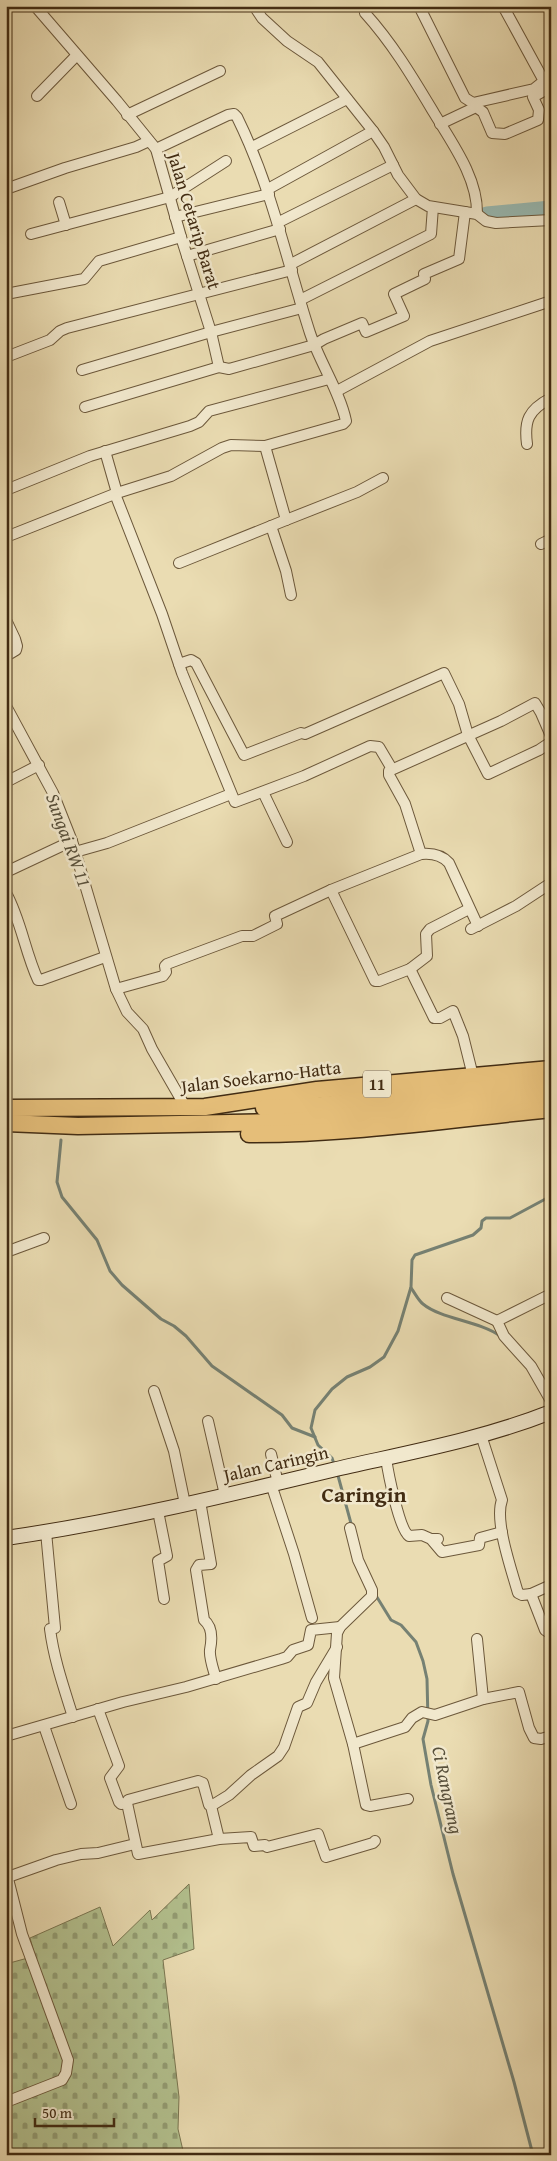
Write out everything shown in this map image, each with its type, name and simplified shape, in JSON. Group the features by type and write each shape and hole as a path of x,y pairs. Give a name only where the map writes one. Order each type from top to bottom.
{"highway":[{"name":"Jalan Soekarno-Hatta","path":"6,1108 204,1107 317,1090 551,1069"},
{"name":"11","path":"6,1123 78,1126 228,1124 551,1082"},
{"name":"11","path":"204,1107 304,1114 551,1095"},
{"path":"6,1131 146,1134 296,1134 551,1109"}],"main road":[{"name":"Jalan Caringin","path":"6,1538 158,1510 444,1446 551,1412"}],"street":[{"name":"Jalan Cetarip Barat","path":"35,6 153,145 200,294 219,367"},
{"path":"364,6 365,13 397,51 440,124 449,134 477,199 477,214"},
{"path":"419,6 465,98 473,103 534,89 544,81 503,6"},
{"path":"255,8 287,40 318,62 373,131 416,199 433,207 477,214 486,221 496,223 551,220"},
{"path":"37,96 76,56"},
{"path":"127,115 220,71"},
{"path":"440,124 476,107 483,112 492,133 505,134 538,120 539,110 533,97 551,88"},
{"path":"252,148 347,98"},
{"path":"6,189 65,168 136,147 153,145 231,114 237,117 252,148 280,225 314,345 329,379 337,391 346,420 344,423 265,446 231,445 222,448 171,476 116,494 6,537"},
{"path":"176,217 268,191 373,131"},
{"path":"31,234 170,197 226,161"},
{"path":"187,256 280,225 393,165"},
{"path":"6,357 41,343 67,328 200,294 291,267 416,199"},
{"path":"59,202 66,225"},
{"path":"82,370 301,304 431,234 433,207"},
{"path":"85,407 219,367 229,369 314,345 362,323 366,332 404,316 394,294 425,279 424,274 460,260 464,212"},
{"path":"6,294 84,279 100,260 181,237"},
{"path":"337,391 430,341 551,301"},
{"path":"6,490 105,451 190,426 199,422 209,411 329,379"},
{"path":"527,444 525,428 528,417 551,398"},
{"path":"265,446 286,520"},
{"path":"105,451 116,494 179,664 221,764 231,794 236,802 304,776 370,746 378,747 392,769"},
{"path":"179,563 357,492 382,478"},
{"path":"271,526 286,571 291,595"},
{"path":"6,620 17,646 16,650 6,656"},
{"path":"179,664 192,660 196,662 244,755 301,733 305,734 444,674 459,704 468,735 484,769 491,775 551,742"},
{"path":"421,854 405,804 389,775 392,769 535,703 542,713 551,736"},
{"path":"6,706 53,793 72,841 116,989 127,1012 143,1029 152,1049 186,1108"},
{"path":"6,782 38,765"},
{"path":"263,792 287,842"},
{"path":"75,852 107,843 231,794"},
{"path":"6,872 72,841"},
{"path":"116,989 163,976 166,972 166,964 242,936 253,936 277,924 275,916 331,890 421,854 428,853 441,857 449,863 469,909 474,927 516,906 551,883"},
{"path":"331,890 375,980 379,981 410,969 427,956 426,934 430,929 469,909"},
{"path":"6,893 38,980 105,957"},
{"path":"410,969 434,1018 440,1018 453,1011 463,1036 473,1076"},
{"path":"6,1252 44,1238"},
{"path":"497,1321 551,1294"},
{"path":"447,1298 497,1321 504,1336 531,1366 551,1401"},
{"path":"154,1391 174,1451 186,1504"},
{"path":"208,1421 225,1495"},
{"path":"481,1435 502,1500 500,1505 502,1532 518,1593 522,1595 531,1594 551,1585"},
{"path":"271,1454 275,1484 312,1618"},
{"path":"386,1458 391,1486 406,1534 409,1536 422,1535 431,1539 442,1552 479,1545 480,1538 502,1532"},
{"path":"200,1501 211,1564 199,1565 197,1568 204,1620 209,1624 212,1640 210,1652 216,1678"},
{"path":"158,1510 167,1556 158,1561 164,1599"},
{"path":"350,1528 358,1560 372,1590 372,1596 340,1627 337,1633 334,1678 353,1744 366,1805 408,1800"},
{"path":"46,1532 55,1628 50,1629 52,1644 56,1666 73,1717"},
{"path":"531,1594 545,1630 551,1631"},
{"path":"6,1736 98,1708 216,1678 287,1657 293,1650 308,1646 311,1630 340,1627"},
{"path":"477,1639 483,1699"},
{"path":"211,1806 229,1795 278,1756 284,1747 298,1707 307,1703 316,1682 337,1647"},
{"path":"353,1744 405,1727 412,1718 422,1712 435,1715 483,1699 520,1692 529,1728 534,1738 541,1739 551,1736"},
{"path":"98,1708 119,1766 110,1778 119,1802 127,1803"},
{"path":"44,1726 71,1804"},
{"path":"127,1803 128,1800 198,1781 202,1783 207,1804 211,1806 219,1839"},
{"path":"127,1803 134,1844 138,1855 219,1839 251,1837 255,1847 265,1845 267,1847 318,1834 326,1857 373,1843 375,1840"},
{"path":"6,2102 62,2080 66,2073 68,2060 22,1934 7,1874 81,1854 98,1853 134,1844"}],"green space":[{"path":"189,1884 194,1949 163,1960 179,2097 178,2129 184,2155 6,2155 6,1964 35,1956 30,1938 100,1907 113,1946 150,1910 152,1920"}],"waterway":[{"path":"487,216 551,210"},
{"path":"61,1140 57,1182 62,1197 97,1240 110,1271 122,1285 161,1319 174,1326 186,1336 212,1366 282,1415 292,1428 315,1437"},
{"name":"Ci Rangrang","path":"335,1467 332,1458 318,1445 311,1428 315,1410 332,1389 347,1377 370,1367 384,1357 398,1331 411,1287 412,1260 415,1255 473,1235 481,1228 482,1221 486,1218 510,1218 551,1196"},
{"path":"411,1288 421,1302 431,1309 482,1327 500,1336"},
{"name":"Ci Rangrang","path":"337,1472 352,1527"},
{"name":"Ci Rangrang","path":"375,1594 391,1620 401,1625 416,1642 423,1661 427,1679 428,1721 423,1739 431,1785 453,1874 514,2082 533,2155"}],"district":[{"name":"Caringin","path":"364,1494"}],"water label":[{"name":"Sungai RW 11","path":"69,840"}]}
